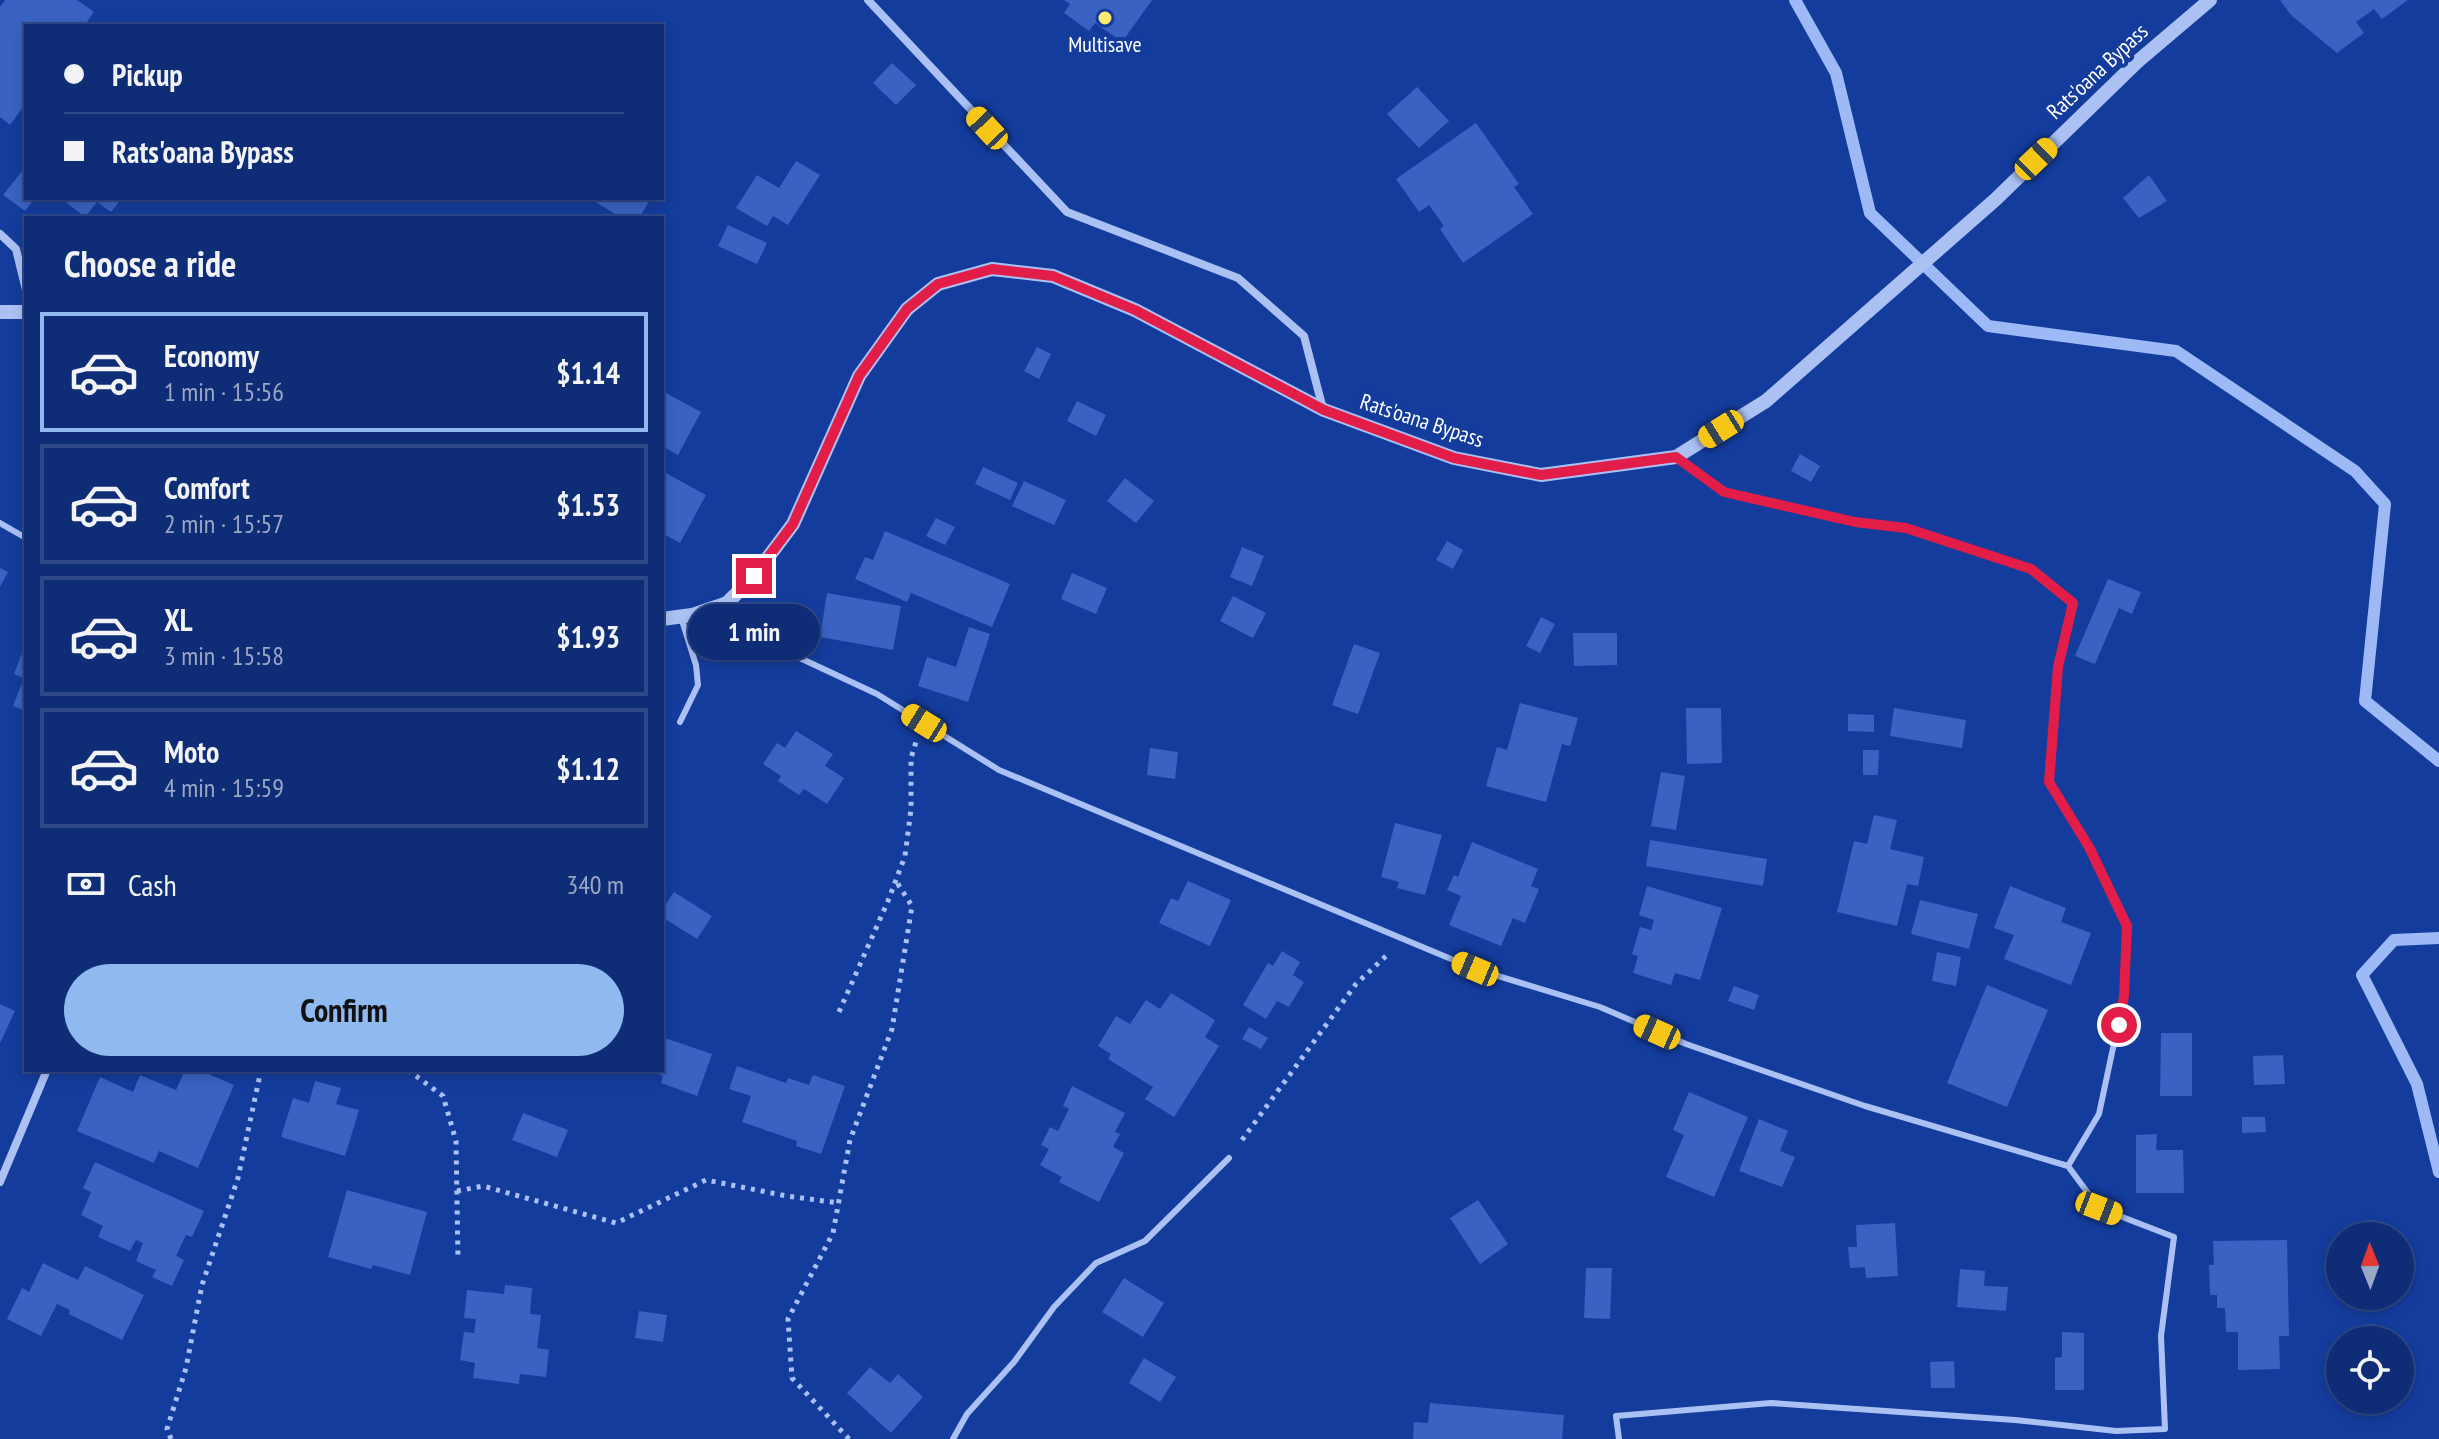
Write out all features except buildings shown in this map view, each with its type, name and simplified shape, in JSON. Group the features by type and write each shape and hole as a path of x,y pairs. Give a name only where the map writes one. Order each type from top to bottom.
{"street":[{"path":"868,0 1067,212 1238,278 1304,336 1324,410"},
{"name":"Rats'oana Bypass","path":"664,619 727,603 754,576 793,524 859,376 907,309 938,284 992,269 1053,276 1135,310 1324,410 1454,458 1541,475 1676,457 1766,401 1996,199 2137,62 2210,0"},
{"path":"0,234 16,249 24,282"},
{"path":"0,312 24,312"},
{"path":"0,1182 46,1072"}],"lane":[{"path":"1676,457 1724,492 1855,522 1906,528 2031,569 2073,603 2058,667 2049,782 2089,847 2127,926 2124,996 2099,1114 2068,1166"},
{"path":"0,523 24,537"},
{"path":"727,603 757,638 877,694 999,770 1475,969 1600,1007 1686,1044 1850,1101 2068,1166 2099,1208 2174,1237 2161,1336 2165,1429 2116,1431 2015,1420 1771,1403 1616,1416 1619,1439"},
{"path":"680,722 698,685 696,665 681,617"},
{"path":"953,1439 967,1414 1014,1362 1054,1307 1096,1263 1145,1241 1229,1158"}],"path":[{"path":"839,1012 905,856 911,809 911,758 924,723"},
{"path":"849,1439 792,1378 788,1319 833,1233 850,1140 892,1029 912,906 896,881"},
{"path":"1229,1158 1356,984 1404,939"},
{"path":"171,1439 167,1429 186,1368 202,1285 238,1178 261,1072"},
{"path":"411,1072 443,1096 456,1141 458,1258"},
{"path":"457,1191 483,1186 616,1223 706,1180 839,1203"}],"waterway":[{"path":"1795,0 1836,73 1870,213 1988,326 2176,351 2355,471 2385,504 2365,701 2439,761"},
{"path":"2439,938 2394,940 2362,975 2417,1084 2439,1172"}],"place":[{"name":"Multisave","path":"1105,18"}],"route":[{"path":"754,576 793,524 859,376 907,309 938,284 992,269 1053,276 1135,310 1324,410 1454,458 1541,475 1676,457 1724,492 1855,522 1906,528 2031,569 2073,603 2058,667 2049,782 2089,847 2127,926 2124,996 2119,1025"}]}
